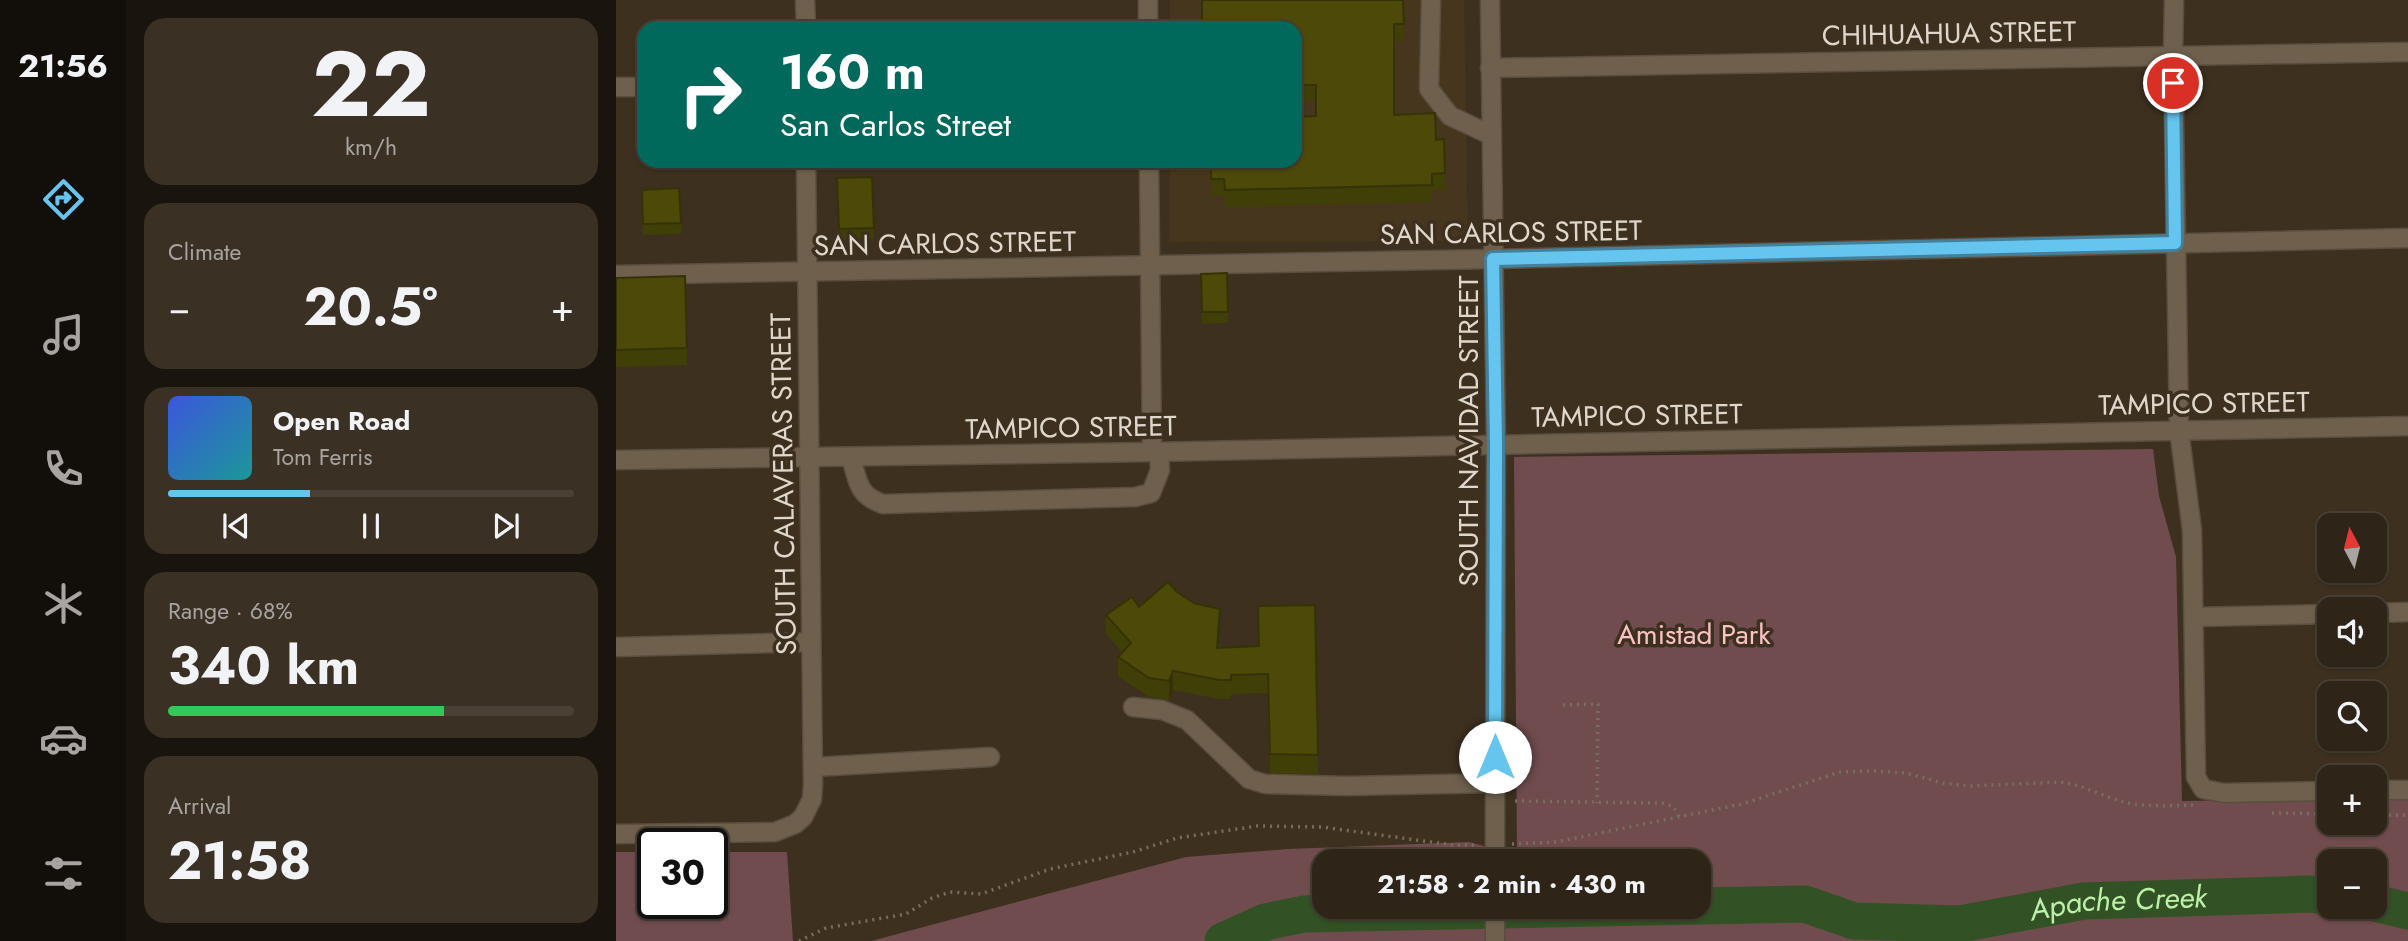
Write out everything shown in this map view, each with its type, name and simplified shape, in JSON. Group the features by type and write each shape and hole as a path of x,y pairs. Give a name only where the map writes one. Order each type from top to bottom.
{"street":[{"path":"805,0 806,21"},
{"path":"1148,0 1148,21"},
{"path":"1431,0 1429,89 1450,116 1491,135"},
{"name":"SOUTH NAVIDAD STREET","path":"1490,0 1496,444 1495,849"},
{"path":"2174,0 2179,430 2192,530 2196,777 2199,797 2224,793 2317,791"},
{"name":"CHIHUAHUA STREET","path":"1490,68 2408,52"},
{"path":"616,87 637,87"},
{"name":"SOUTH CALAVERAS STREET","path":"616,834 775,832 795,824 812,799 814,767 806,168"},
{"path":"851,457 860,489 870,499 883,504 1135,497 1151,493 1160,470 1155,452 1149,168"},
{"name":"SAN CARLOS STREET","path":"616,275 1493,259 2408,238"},
{"name":"TAMPICO STREET","path":"616,460 1155,452 2408,426"},
{"path":"2387,612 2408,612"},
{"path":"2194,617 2317,614"},
{"path":"616,648 811,642"},
{"path":"1133,707 1161,710 1187,720 1249,779 1265,784 1347,786 1495,783"},
{"path":"814,767 990,757"},
{"path":"2387,790 2408,790"},
{"path":"1495,919 1495,941"}],"path":[{"path":"1563,705 1598,704 1597,803"},
{"path":"1506,844 1556,842 1742,804 1840,772 1906,773 1943,783 1971,786 2071,783 2128,803 2162,806 2199,797"},
{"path":"1513,801 1662,803 1674,807 1679,817"},
{"path":"2262,813 2317,814"},
{"path":"2387,815 2408,815"},
{"path":"799,941 826,928 906,914 932,898 950,892 981,894 1050,869 1133,852 1177,838 1257,826 1322,827 1453,845 1479,845"}],"shaded area":[{"path":"1170,0 1464,0 1468,241 1169,242 1170,168 1302,168 1302,21 1170,21"}],"green space":[{"name":"Amistad Park","path":"2153,449 2159,496 2176,557 2182,801 2317,799 2317,835 2387,835 2387,798 2408,798 2408,941 871,941 1186,857 1288,849 1469,842 1495,849 1312,849 1312,919 1711,919 1711,849 1517,849 1514,457"},
{"path":"616,852 637,852 637,919 728,919 728,852 787,852 793,941 616,941"}],"building":[{"path":"1202,0 1403,0 1404,24 1394,24 1394,115 1435,113 1436,140 1444,139 1445,173 1432,174 1432,185 1225,190 1224,179 1211,179 1211,168 1302,168 1302,117 1316,116 1316,85 1302,85 1302,21 1202,21"},
{"path":"872,177 874,228 839,229 837,178"},
{"path":"679,188 681,223 643,224 642,190"},
{"path":"1227,273 1228,312 1202,312 1201,274"},
{"path":"685,276 687,348 616,350 616,278"},
{"path":"1168,582 1177,592 1194,603 1220,609 1217,648 1259,646 1258,606 1315,605 1318,755 1270,754 1268,674 1231,675 1231,680 1219,680 1173,671 1169,681 1149,678 1118,657 1131,643 1106,615 1132,597 1139,607"}],"waterway":[{"name":"Apache Creek","path":"1711,906 1805,904 1854,921 1960,924 2084,901 2317,895"},
{"name":"Apache Creek","path":"2387,906 2408,911"},
{"name":"Apache Creek","path":"1223,941 1265,922 1312,914"}],"route":[{"path":"1495,757 1496,444 1493,259 2175,243 2173,83"}]}
